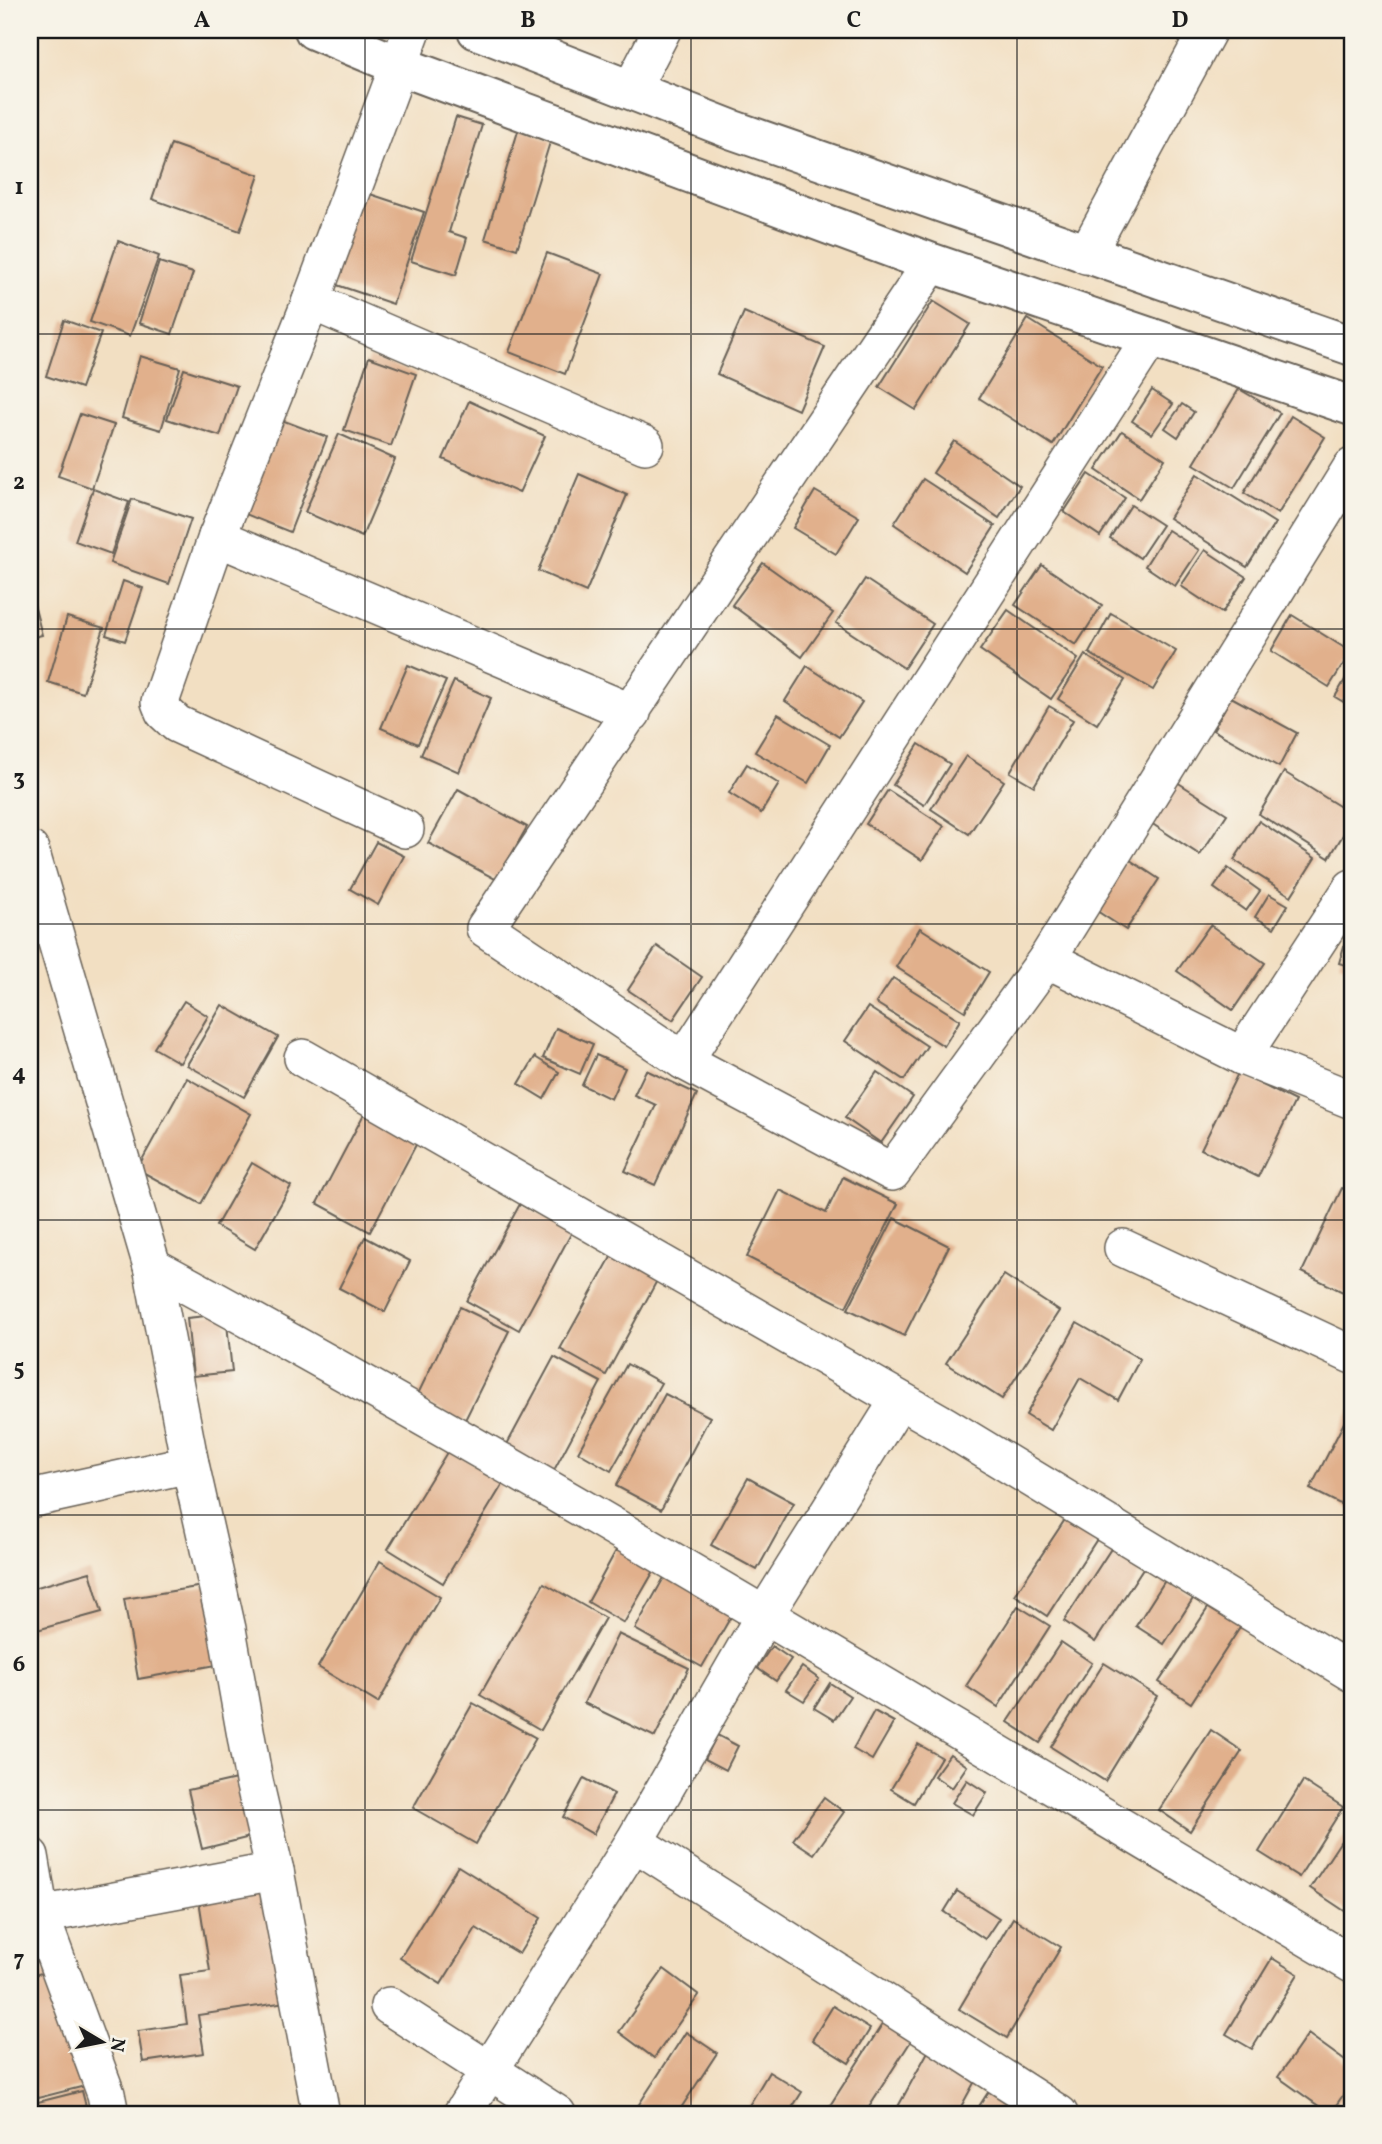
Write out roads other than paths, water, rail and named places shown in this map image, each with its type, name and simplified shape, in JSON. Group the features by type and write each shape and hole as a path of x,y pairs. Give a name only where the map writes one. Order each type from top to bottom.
{"main road":[{"path":"314,30 398,65 932,263 1352,406"},
{"path":"477,30 733,130 1352,346"}],"street":[{"path":"405,829 177,724 164,712 160,702 176,649 217,537 311,301 412,30"},
{"path":"631,90 662,30"},
{"path":"1086,255 1208,30"},
{"path":"932,263 485,928 684,1061 892,1172 1047,959 1352,467"},
{"path":"311,301 645,445"},
{"path":"684,1061 1151,337"},
{"path":"217,537 632,713"},
{"path":"30,850 152,1266 190,1464 275,1871 321,2114"},
{"path":"1242,1056 1352,888"},
{"path":"1047,959 1242,1056 1352,1100"},
{"path":"303,1058 899,1400 1352,1673"},
{"path":"1123,1248 1352,1354"},
{"path":"152,1266 308,1350 1352,1964"},
{"path":"462,2114 634,1842 764,1616 899,1400"},
{"path":"30,1499 190,1464"},
{"path":"634,1842 1059,2114"},
{"path":"30,1856 40,1915 106,2094 110,2114"},
{"path":"40,1915 275,1871"},
{"path":"389,2006 557,2114"}]}
